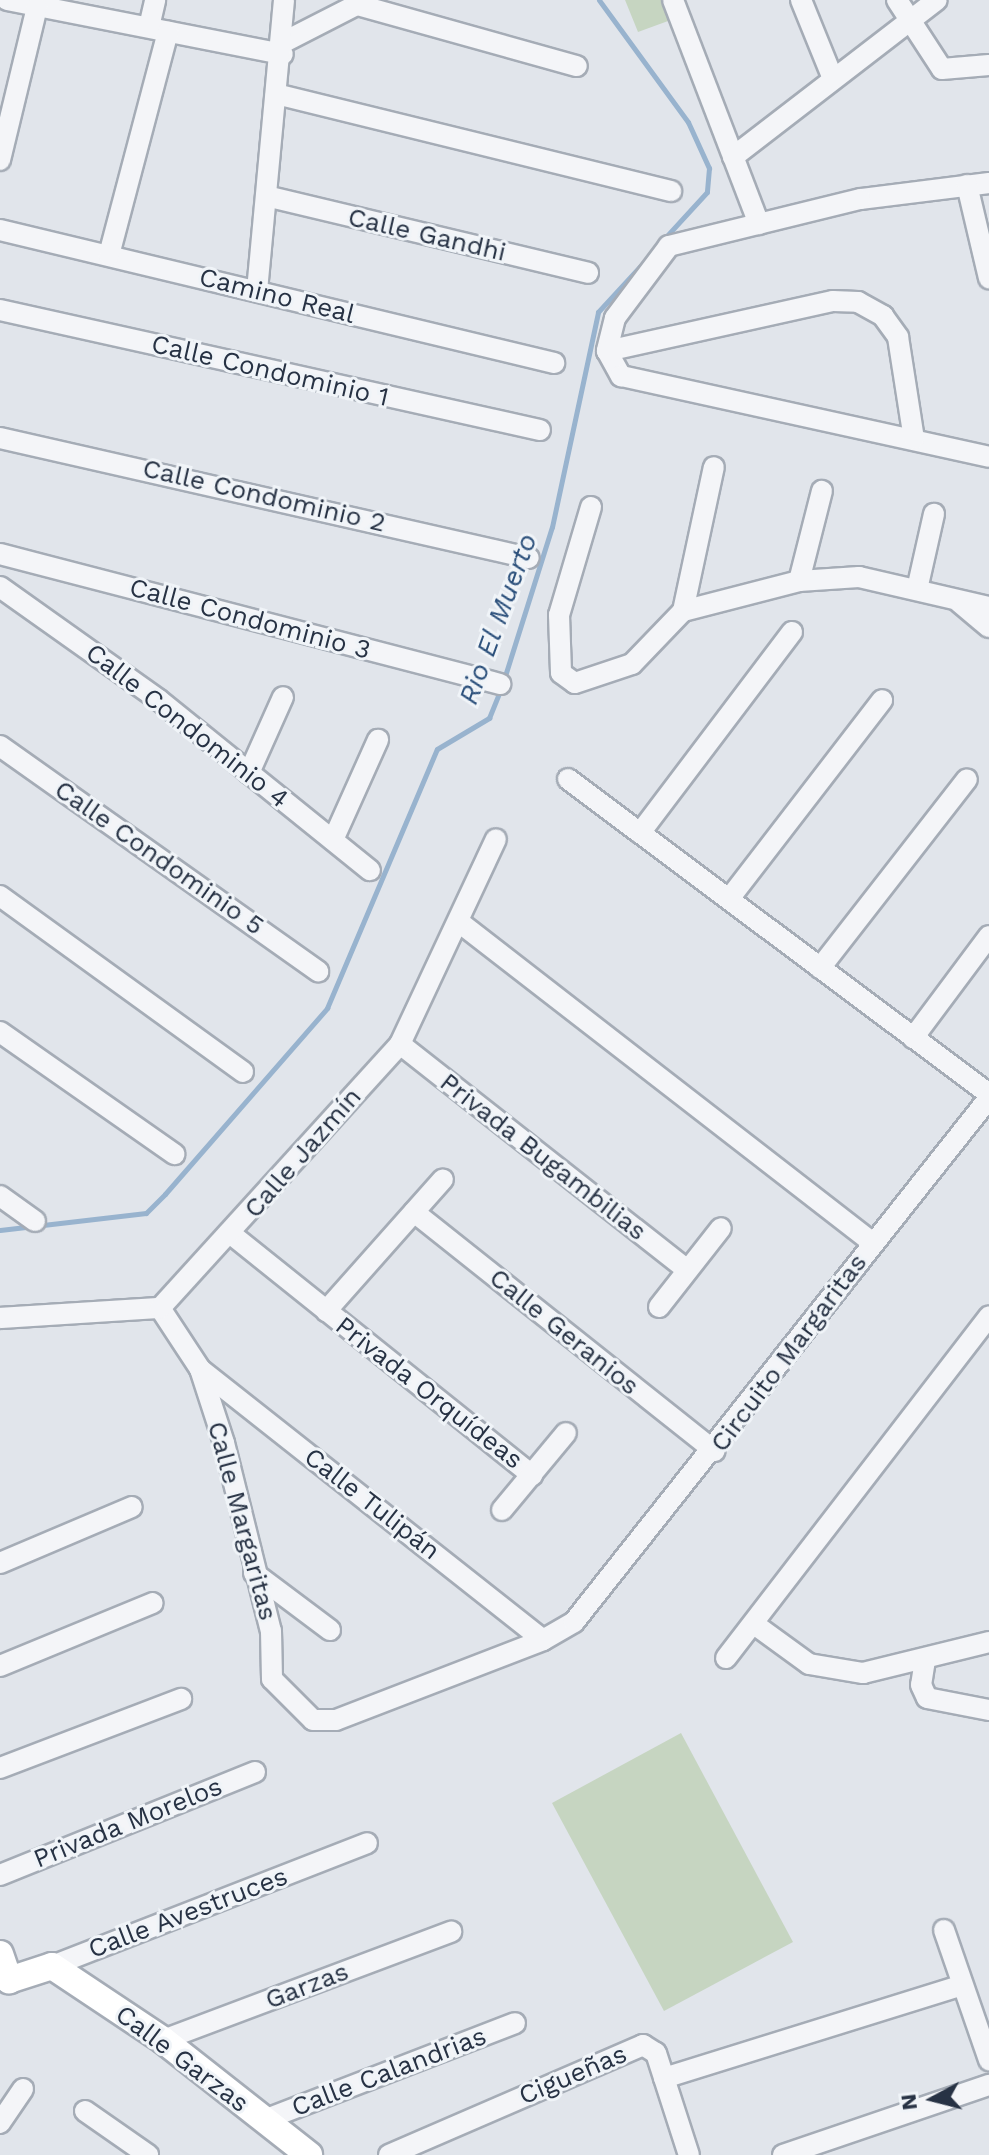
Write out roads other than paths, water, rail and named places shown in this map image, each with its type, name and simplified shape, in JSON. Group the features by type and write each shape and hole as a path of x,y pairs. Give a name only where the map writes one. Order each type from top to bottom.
{"main road":[{"name":"Calle Avestruces","path":"0,1954 9,1980 52,1966"},
{"name":"Calle Garzas","path":"52,1966 163,2040 309,2155"}],"street":[{"path":"7,0 158,30 284,48 362,2 577,66"},
{"path":"109,255 158,30 155,0"},
{"path":"257,291 276,94 284,48 284,0"},
{"path":"673,0 759,224"},
{"path":"801,0 833,79"},
{"path":"897,0 907,21 942,69 989,65"},
{"path":"733,157 937,0"},
{"path":"0,160 37,7"},
{"path":"276,94 671,191"},
{"path":"989,183 860,199 669,246 615,318 607,351 615,372 989,457"},
{"path":"967,185 989,278"},
{"name":"Calle Gandhi","path":"266,196 588,273"},
{"name":"Camino Real","path":"0,230 554,363"},
{"path":"607,351 833,301 858,302 883,316 898,337 914,439"},
{"name":"Calle Condominio 1","path":"0,310 540,430"},
{"name":"Calle Condominio 2","path":"0,438 529,558"},
{"path":"683,611 714,467"},
{"path":"799,581 822,491"},
{"path":"591,507 559,615 566,679 596,680 632,664 683,611 799,581 918,585 989,607"},
{"path":"918,585 934,514"},
{"name":"Calle Condominio 3","path":"0,554 500,684"},
{"name":"Calle Condominio 4","path":"0,587 249,773 370,870"},
{"path":"949,594 989,627"},
{"path":"640,833 792,632"},
{"path":"249,773 283,697"},
{"path":"729,899 882,700"},
{"path":"333,840 378,740"},
{"name":"Calle Condominio 5","path":"0,746 318,971"},
{"path":"568,779 989,1096 873,1243"},
{"path":"820,968 967,779"},
{"name":"Calle Jazmín","path":"160,1308 231,1234 400,1044 496,839"},
{"path":"0,896 243,1072"},
{"name":"Circuito Margaritas","path":"324,1722 543,1640 574,1622 714,1451 873,1243 459,922"},
{"path":"913,1038 989,936"},
{"path":"0,1032 174,1154"},
{"name":"Privada Bugambilias","path":"400,1044 687,1270"},
{"path":"326,1311 443,1179"},
{"path":"0,1196 35,1221"},
{"name":"Calle Geranios","path":"414,1212 714,1451"},
{"path":"659,1307 721,1228"},
{"name":"Privada Orquídeas","path":"231,1234 532,1475"},
{"path":"0,1318 160,1308"},
{"name":"Calle Margaritas","path":"160,1308 200,1369 271,1631 272,1679 324,1722"},
{"path":"726,1658 989,1316"},
{"name":"Calle Tulipán","path":"200,1369 543,1640"},
{"name":"Privada Orquídeas","path":"502,1510 566,1433"},
{"path":"0,1563 132,1507"},
{"path":"254,1573 330,1630"},
{"path":"0,1666 153,1603"},
{"path":"754,1624 786,1651 831,1669 863,1673 989,1642"},
{"path":"925,1660 921,1685 927,1698 989,1710"},
{"path":"0,1768 181,1699"},
{"name":"Privada Morelos","path":"0,1875 255,1772"},
{"name":"Calle Avestruces","path":"52,1966 367,1843"},
{"path":"944,1930 989,2060"},
{"name":"Garzas","path":"163,2040 451,1932"},
{"path":"664,2078 962,1985"},
{"name":"Calle Calandrias","path":"264,2120 515,2023"},
{"name":"Cigueñas","path":"389,2155 643,2045 656,2053 686,2154"},
{"path":"783,2155 989,2085"},
{"path":"0,2123 23,2089"},
{"path":"85,2111 123,2148 148,2155"}],"waterway":[{"name":"Rio El Muerto","path":"599,0 688,122 709,168 707,192 663,240"},
{"name":"Rio El Muerto","path":"504,679 552,527 598,312 654,251"},
{"name":"Rio El Muerto","path":"0,1230 146,1213 165,1194 327,1008 437,749 489,718 501,688"}]}
